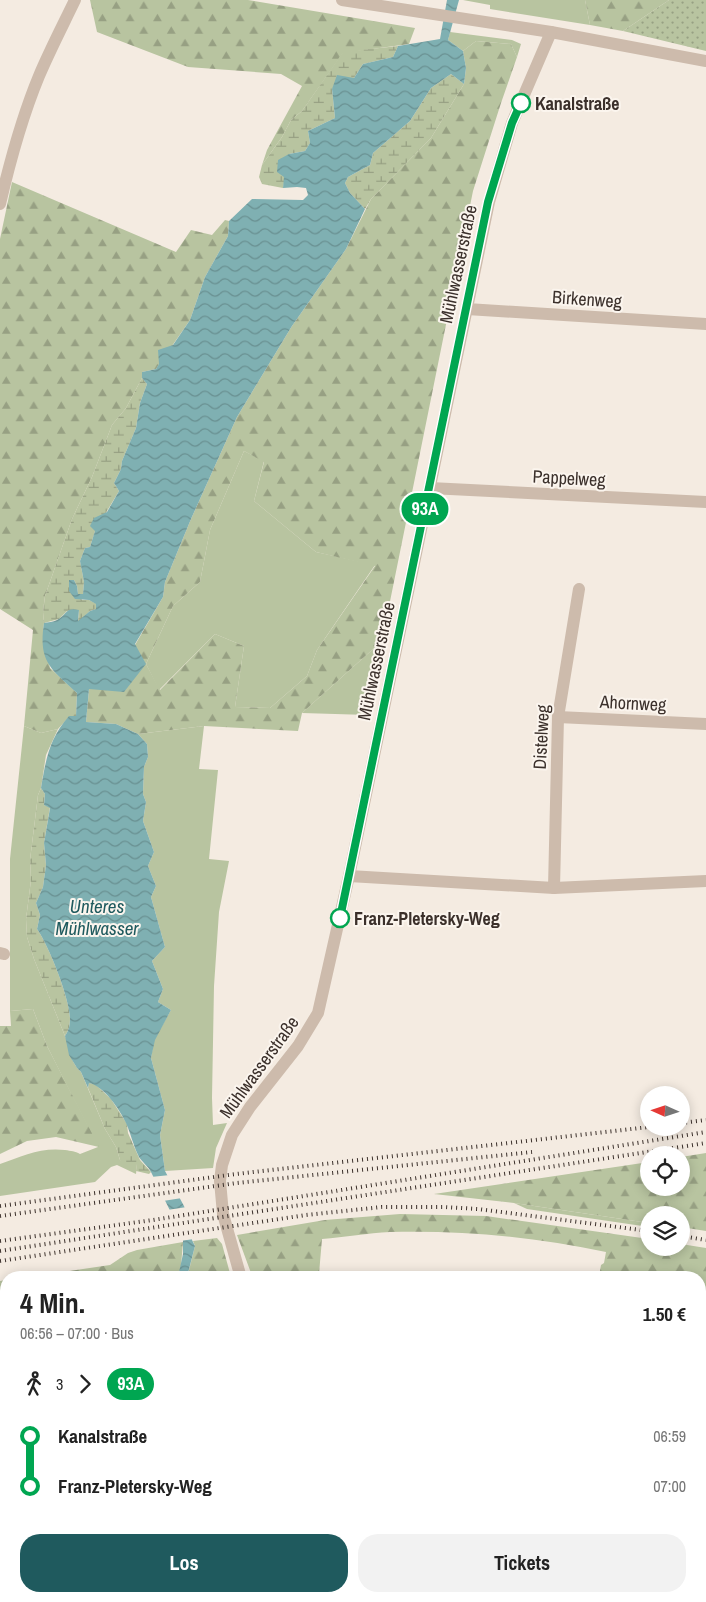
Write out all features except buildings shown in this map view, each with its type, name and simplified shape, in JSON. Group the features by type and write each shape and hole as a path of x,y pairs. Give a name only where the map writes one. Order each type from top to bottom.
{"street":[{"path":"0,204 9,165 39,76 75,0"},
{"path":"342,0 551,32 706,61"},
{"name":"Mühlwasserstraße","path":"239,1271 223,1214 220,1181 222,1165 232,1135 250,1108 298,1046 318,1013 349,876 488,202 512,123 551,32"},
{"name":"Birkenweg","path":"467,309 706,324"},
{"name":"Pappelweg","path":"430,488 706,502"},
{"name":"Distelweg","path":"554,888 558,717 579,589"},
{"name":"Ahornweg","path":"558,717 706,724"},
{"path":"349,876 554,888 706,880"}],"green space":[{"path":"90,0 248,0 415,28 409,44 343,53 302,111 291,120 282,137 262,165 267,150 302,86 281,74 188,67 97,32"},
{"path":"463,0 585,0 590,25 490,9 490,5"},
{"path":"585,0 669,0 623,31 590,25"},
{"path":"669,0 706,0 706,51 623,31"},
{"path":"450,32 512,40 521,44 517,57 511,44 476,41 463,51 448,40"},
{"path":"476,41 511,44 517,57 473,191 382,641 302,713 298,731 204,726 138,734 116,724 86,722 89,689 135,645 163,597 165,582 237,417 292,326 346,249 371,199 431,138 464,84 466,68 463,51","holes":["244,451 264,462 254,501 316,552 375,566 317,650 307,676 270,708 235,707 244,646 215,634 160,690 146,664 173,606 200,582 210,530"]},
{"path":"398,46 393,57 363,64 354,78 332,89 335,118 308,131 310,143 305,151 289,154 283,188 262,184 259,177 262,165 282,137 291,120 302,111 343,52"},
{"path":"451,74 464,84 431,138 371,199 365,209 350,193 345,183 348,177 370,165 373,153 410,121 431,88"},
{"path":"12,182 176,252 191,230 212,235 225,220 229,221 228,236 205,277 190,320 156,369 142,372 142,378 126,408 112,425 92,477 72,519 45,596 43,631 50,668 77,693 76,716 69,717 58,729 41,733 24,726 33,630 0,609 0,239"},
{"path":"142,378 147,384 140,403 136,428 114,483 119,491 95,531 90,547 85,548 80,561 84,582 83,594 78,594 82,600 89,600 97,604 96,609 90,611 78,622 79,610 67,611 59,619 44,623 45,596 72,519 92,477 112,425 126,408","holes":["69,580 74,580 78,594"]},
{"path":"244,451 264,461 254,501 316,552 375,565 317,650 307,676 270,708 235,707 244,646 215,634 159,690 146,664 173,606 200,582 210,530"},
{"path":"382,641 368,715 302,713"},
{"path":"24,726 41,733 58,729 46,755 41,788 38,795 30,860 31,880 26,919 27,937 67,1041 71,1058 81,1072 105,1129 116,1147 120,1160 137,1164 136,1174 117,1165 111,1167 95,1182 0,1196 0,1164 40,1151 56,1149 80,1154 98,1147 47,1046 33,1009 10,1011 10,859"},
{"path":"204,726 199,769 218,770 209,859 229,861 219,912 214,986 212,1098 213,1125 227,1123 216,1148 213,1168 165,1171 160,1135 165,1110 151,1058 154,1040 171,1010 158,1002 163,989 152,961 165,947 151,897 156,886 148,866 154,852 143,821 146,802 143,794 144,767 148,757 147,744 138,734"},
{"path":"41,788 45,794 44,805 50,807 44,843 46,865 43,887 36,903 40,915 37,929 52,959 69,1009 70,1021 65,1036 27,937 26,919 31,880 30,860 38,795"},
{"path":"33,1009 47,1046 99,1147 56,1137 27,1141 0,1154 0,1026 11,1026 10,1011"},
{"path":"89,1083 95,1084 111,1099 127,1124 128,1133 140,1160 151,1172 149,1174 136,1171 137,1164 123,1164 120,1160 116,1147 105,1129 88,1088"},
{"path":"706,1153 706,1231 690,1228 690,1206 640,1206 640,1222 514,1203 434,1194 640,1163 640,1196 690,1196 690,1156"},
{"path":"514,1203 640,1222 640,1226 527,1209"},
{"path":"400,1214 486,1216 640,1238 640,1256 690,1256 690,1245 706,1248 706,1271 600,1271 606,1252 553,1242 472,1233 417,1232 382,1233 322,1239 319,1271 250,1271 237,1235 325,1220"},
{"path":"217,1238 222,1244 229,1271 189,1271 195,1246 193,1241"},
{"path":"183,1242 180,1271 69,1271 110,1265 128,1253"}],"water":[{"name":"Unteres Mühlwasser","path":"447,0 459,0 448,40 463,51 466,68 464,84 451,74 431,88 410,121 373,153 370,165 348,177 345,183 350,193 365,209 346,249 292,326 237,417 165,582 163,597 135,644 146,664 124,692 89,689 86,722 116,724 138,734 147,744 148,757 144,767 143,794 146,802 143,821 154,852 148,866 156,886 151,897 165,947 152,961 163,989 158,1002 171,1010 155,1040 151,1058 165,1110 160,1135 165,1171 184,1206 195,1246 189,1271 179,1271 183,1254 183,1237 151,1172 139,1157 126,1123 106,1094 95,1085 89,1083 88,1088 81,1072 69,1055 65,1036 70,1021 69,1009 52,959 37,929 40,915 36,903 43,887 46,865 44,843 50,808 44,805 45,794 41,788 49,750 53,741 69,716 76,716 77,693 48,664 43,647 44,623 57,620 74,609 79,610 78,621 90,611 96,609 96,604 89,600 75,599 69,591 69,580 74,580 78,594 83,594 84,582 80,561 85,548 90,547 95,531 90,526 94,518 107,512 119,491 114,483 136,428 140,403 147,384 142,378 142,372 156,369 159,364 158,350 173,345 190,320 205,277 228,236 229,221 252,199 303,200 308,195 306,188 283,188 284,177 277,172 278,160 289,154 305,151 310,143 308,131 335,118 332,89 337,75 354,78 363,64 393,57 398,46 440,39"}],"pier":[{"path":"170,1175 182,1198 163,1201 151,1177"},
{"path":"187,1207 191,1218 194,1239 180,1241 167,1210"}],"railway":[{"path":"690,1122 706,1120"},
{"path":"0,1206 236,1174 640,1128"},
{"path":"0,1241 153,1220 706,1132"},
{"path":"0,1251 706,1143"},
{"path":"0,1216 237,1183 532,1152"},
{"path":"0,1261 306,1215 382,1207 478,1209 640,1230"},
{"path":"690,1237 706,1240"}],"bus line":[{"name":"93A","path":"340,918 488,202 512,123 521,103"}],"place":[{"name":"Kanalstraße","path":"521,103"},
{"name":"Franz-Pletersky-Weg","path":"340,918"}]}
